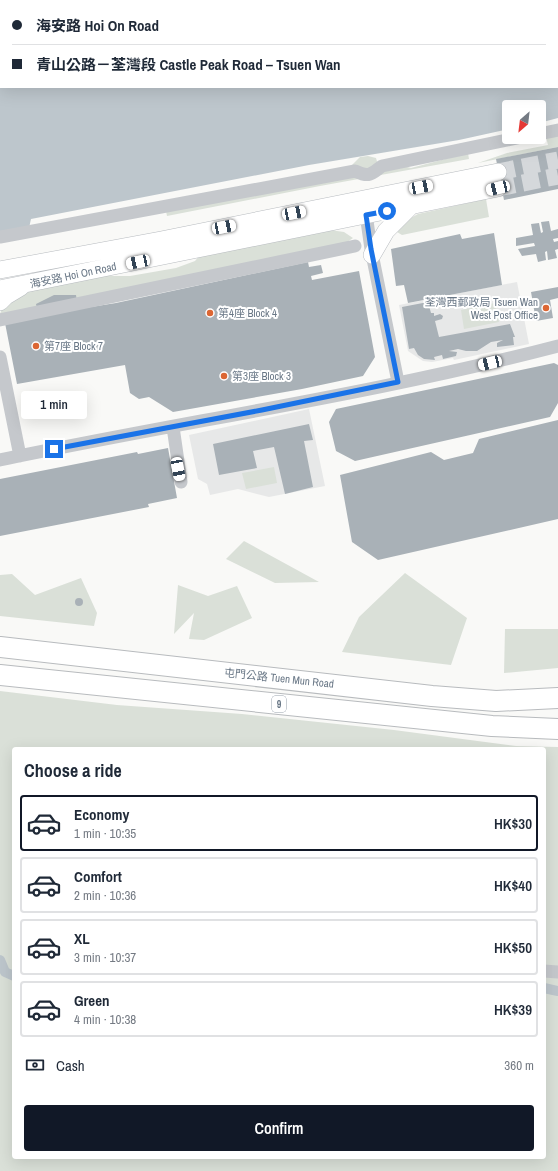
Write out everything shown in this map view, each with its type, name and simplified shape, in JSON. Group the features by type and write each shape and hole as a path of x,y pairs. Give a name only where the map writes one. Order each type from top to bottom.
{"highway":[{"name":"屯門公路 Tuen Mun Road","path":"0,648 432,696 496,700 558,698"},
{"name":"9","path":"0,675 492,726 558,729"}],"main road":[{"name":"海安路 Hoi On Road","path":"0,270 162,240 365,207 410,207 498,180 365,207 24,285 0,289"},
{"path":"372,255 386,231 410,207"},
{"path":"0,302 6,296 24,285"}],"street":[{"path":"546,133 558,130"},
{"path":"0,237 355,172 363,175 372,174 382,166 502,141"},
{"path":"365,207 372,255 398,382"},
{"path":"0,320 356,246"},
{"path":"0,460 478,366 558,346"},
{"path":"0,357 20,456"},
{"path":"173,427 181,482"},
{"path":"546,971 558,972"}],"shaded area":[{"path":"0,88 558,88 558,118 546,121 546,100 502,100 502,131 459,140 309,165 31,219 29,228 0,234"},
{"path":"558,134 558,147 478,163 507,153 548,145 546,137"},
{"path":"468,153 469,159 167,216 166,211 399,165 411,168"},
{"path":"368,156 376,158 379,168 355,169 352,165 360,157"},
{"path":"486,199 489,217 402,235 397,232 407,220 418,214"},
{"path":"330,230 344,232 353,238 344,244 0,314 2,308 15,296 54,284 95,276 130,276 176,268 195,261 201,254"},
{"path":"517,282 529,344 454,360 453,358 432,362 423,361 408,351 399,305"},
{"path":"495,303 499,322 464,329 461,310"},
{"path":"309,409 325,486 269,497 238,489 210,495 207,484 198,479 189,435"},
{"path":"274,467 277,483 246,489 242,473"},
{"path":"244,541 319,582 275,583 226,559"},
{"path":"405,573 467,618 451,665 342,652 359,617"},
{"path":"12,574 35,595 81,578 97,613 94,626 0,616 0,575"},
{"path":"178,585 208,596 237,586 252,618 204,640 189,639 194,613 174,634"},
{"path":"505,629 558,629 558,668 504,673"},
{"path":"0,691 117,705 242,714 394,730 516,746 558,747 558,1171 0,1171"}],"building":[{"path":"558,147 558,189 504,200 496,159"},
{"path":"549,221 551,231 558,229 558,238 553,239 554,242 558,241 558,249 555,250 557,258 548,260 547,251 545,252 546,260 538,262 536,254 522,256 518,249 535,246 534,243 516,246 516,238 533,235 531,224 539,223 541,233 543,232 541,222"},
{"path":"494,233 502,285 408,303 404,285 396,286 391,249 460,234 462,239"},
{"path":"308,262 309,267 321,265 323,273 311,276 312,280 359,271 375,357 363,376 302,389 173,412 149,397 139,399 130,393 125,365 17,384 5,323 39,317 36,304 54,295 76,295 78,309 116,303"},
{"path":"558,287 558,298 550,300 553,318 536,321 531,292"},
{"path":"428,302 431,313 434,313 434,316 440,314 443,316 442,319 435,321 439,337 510,324 515,337 513,337 514,345 497,347 497,343 503,340 491,342 477,351 458,349 449,351 457,352 456,356 443,359 442,355 434,357 435,360 424,359 418,355 414,348 409,349 402,307"},
{"path":"554,363 558,365 558,403 550,417 355,461 336,451 329,422 336,409"},
{"path":"558,420 558,519 378,560 352,542 340,475 431,452 444,460 473,453 479,439"},
{"path":"309,424 313,440 304,441 313,487 285,494 274,447 253,451 257,468 219,475 213,444"},
{"path":"168,448 177,498 148,504 149,507 0,536 0,479 137,452 138,454"},
{"path":"79,598 82,599 82,605 79,606 76,605 75,602 76,599"}],"waterway":[{"path":"0,960 5,972 12,975"},
{"path":"546,988 558,991"}],"tunnel":[{"path":"498,172 558,160"},
{"path":"498,188 558,176"}],"place":[{"name":"荃灣西郵政局 Tsuen Wan West Post Office","path":"546,308"},
{"name":"第4座 Block 4","path":"210,313"},
{"name":"第7座 Block 7","path":"36,346"},
{"name":"第3座 Block 3","path":"224,376"}],"route":[{"path":"54,449 262,410 398,382 371,249 366,215 387,211"}]}
